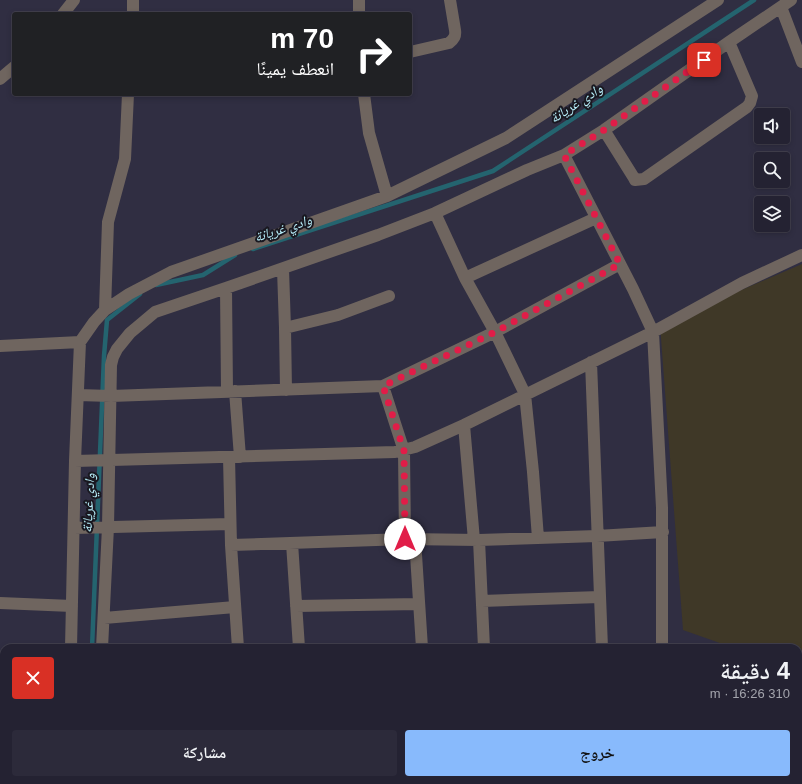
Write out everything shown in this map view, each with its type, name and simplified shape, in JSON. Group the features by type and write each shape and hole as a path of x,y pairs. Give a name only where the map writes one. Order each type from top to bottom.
{"street":[{"path":"65,12 74,0"},
{"path":"132,12 133,0"},
{"path":"359,0 359,12"},
{"path":"412,52 449,43 453,39 456,34 450,0"},
{"path":"71,644 80,342 94,322 105,310 129,294 172,272 387,196 506,138 718,0"},
{"path":"102,644 108,527 111,365 117,349 155,312 378,235 435,213 527,170 564,155 604,130 786,3 802,62"},
{"path":"604,130 635,180 639,180 644,179 747,107 752,96 729,42"},
{"path":"0,79 12,69"},
{"path":"105,310 108,222 125,159 128,96"},
{"path":"364,96 369,133 387,196"},
{"path":"564,155 653,332 663,532 662,644"},
{"path":"435,213 465,278 495,332 525,394 538,538"},
{"path":"465,278 596,218"},
{"path":"76,461 404,451 415,448 653,332 742,283 802,255"},
{"path":"78,395 111,396 383,386 495,332 620,264"},
{"path":"283,269 286,390"},
{"path":"226,288 234,457 230,524 238,644"},
{"path":"285,328 338,315 389,296"},
{"path":"0,346 80,342"},
{"path":"591,362 602,644"},
{"path":"383,386 404,451 410,539 422,644"},
{"path":"464,425 477,540 484,644"},
{"path":"74,528 230,524"},
{"path":"231,545 410,539 477,540 663,532"},
{"path":"292,543 299,644"},
{"path":"482,601 600,597"},
{"path":"0,603 72,606"},
{"path":"296,606 418,604"},
{"path":"104,618 235,607"}],"shaded area":[{"path":"802,264 802,644 723,644 683,630 660,325"}],"waterway":[{"name":"وادي غريانة","path":"253,249 493,171 754,0"},
{"name":"وادي غريانة","path":"156,285 203,275 235,255"},
{"name":"وادي غريانة","path":"92,644 104,356 107,320 140,294"}],"route":[{"path":"405,539 404,451 383,386 495,332 620,264 564,155 604,130 704,60"}]}
